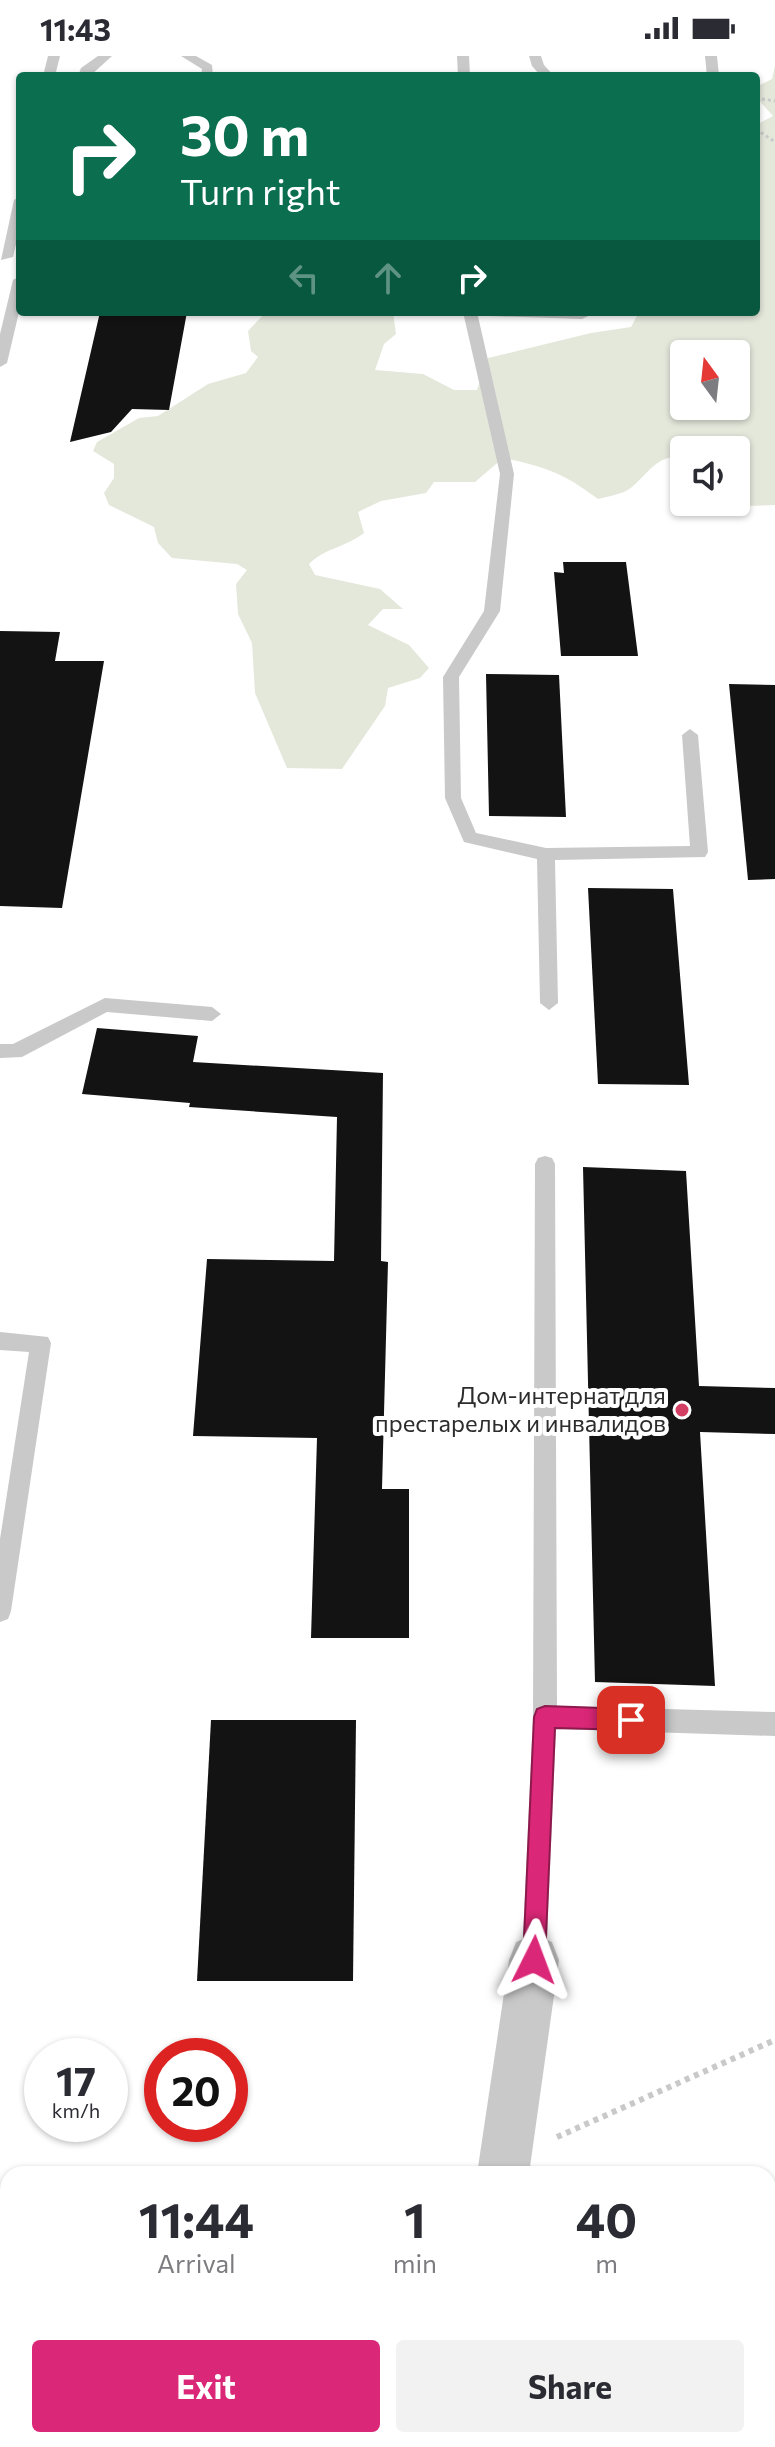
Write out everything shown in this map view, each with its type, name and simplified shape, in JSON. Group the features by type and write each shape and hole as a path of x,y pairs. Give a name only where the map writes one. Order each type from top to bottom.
{"street":[{"path":"504,2166 534,1960"}],"lane":[{"path":"85,72 106,56"},
{"path":"187,56 208,68 208,72"},
{"path":"9,257 16,221"},
{"path":"0,363 16,297"},
{"path":"471,316 507,474 492,611 451,677 453,798 470,838 546,854 699,852 690,735"},
{"path":"546,854 549,1003"},
{"path":"0,1051 15,1052 105,1005 212,1014"},
{"path":"534,1960 545,1717 545,1164"},
{"path":"0,1341 41,1343 0,1611"},
{"path":"545,1717 775,1724"}],"path":[{"path":"506,2166 775,2040"}],"shaded area":[{"path":"775,65 775,505 750,506 750,436 670,436 670,458 657,463 624,492 598,499 554,472 503,458 475,482 434,482 426,493 381,501 358,512 364,533 309,564 315,575 380,589 403,609 383,609 368,625 409,645 429,668 420,678 388,688 385,706 342,769 287,768 255,693 252,643 238,614 236,584 247,570 237,564 172,558 158,543 154,527 109,505 104,493 114,478 114,464 93,451 97,442 139,418 158,416 208,384 246,373 258,357 251,351 248,331 262,316 394,316 396,334 384,344 375,370 423,374 454,390 477,390 488,358 591,333 631,327 637,316 760,316 760,123 773,116 760,101 760,85 772,79"}],"building":[{"path":"99,316 186,316 169,410 132,409 111,432 70,442"},
{"path":"563,562 626,562 638,656 561,656 554,572 564,573"},
{"path":"0,631 60,632 55,661 104,661 62,908 0,906"},
{"path":"486,674 559,675 566,817 489,816"},
{"path":"729,684 775,685 775,879 748,880"},
{"path":"588,888 673,889 689,1085 598,1084"},
{"path":"97,1028 198,1036 193,1062 383,1073 381,1261 388,1262 382,1489 409,1489 409,1638 311,1638 317,1438 193,1436 207,1259 334,1261 337,1117 189,1107 190,1103 82,1094"},
{"name":"Дом-интернат для престарелых и инвалидов","path":"583,1167 686,1171 699,1386 775,1388 775,1434 700,1432 715,1686 595,1682"},
{"path":"211,1720 356,1720 353,1981 197,1981"}],"place":[{"name":"Дом-интернат для престарелых и инвалидов","path":"682,1410"}],"route":[{"path":"534,1960 545,1717 631,1720"}]}
